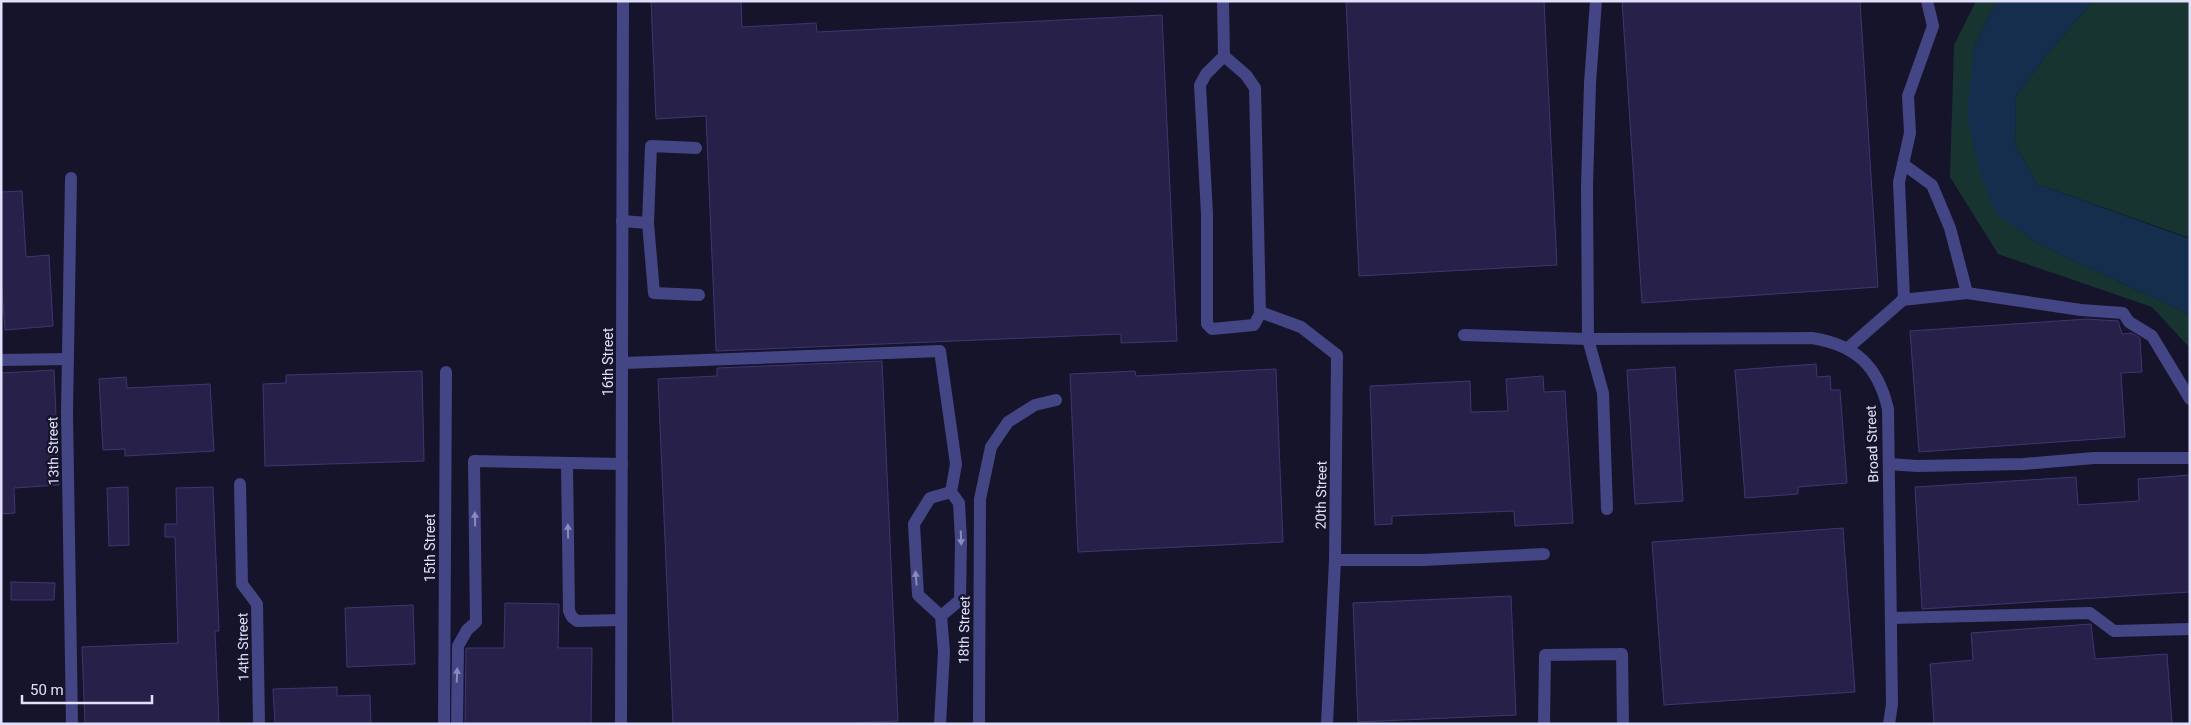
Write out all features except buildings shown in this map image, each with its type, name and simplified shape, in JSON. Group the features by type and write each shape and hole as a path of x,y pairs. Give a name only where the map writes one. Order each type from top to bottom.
{"street":[{"name":"16th Street","path":"621,724 624,363 622,221 623,1"},
{"path":"1223,1 1224,56 1206,74 1200,85 1207,214 1207,324 1212,329 1254,325 1260,312 1255,88 1246,75 1224,56"},
{"path":"1596,1 1590,83 1587,186 1588,338 1603,393 1607,509"},
{"path":"1848,348 1904,299 1899,182 1910,133 1908,96 1933,26 1926,1"},
{"path":"696,148 651,146 648,223 654,293 699,295"},
{"path":"1903,164 1932,185 1950,228 1967,293"},
{"name":"13th Street","path":"71,178 68,359 72,724"},
{"path":"622,221 648,223"},
{"path":"1902,300 1967,293 2081,310 2123,313 2129,322 2152,336 2190,399"},
{"name":"20th Street","path":"1260,312 1301,327 1337,355 1335,560 1327,724"},
{"name":"Broad Street","path":"1464,335 1588,338 1812,338 1830,340 1848,348 1862,358 1875,373 1884,391 1888,409 1892,704 1889,724"},
{"path":"624,363 940,351 956,464 952,492 959,503 962,540 960,600 942,616"},
{"path":"1,360 68,359"},
{"name":"15th Street","path":"444,724 446,372"},
{"name":"18th Street","path":"978,724 980,499 991,446 1008,422 1035,405 1056,400"},
{"path":"1889,464 1917,466 2023,464 2094,458 2190,458"},
{"path":"457,724 458,646 467,630 476,622 474,461 622,464"},
{"path":"567,462 569,611 577,621 621,620"},
{"name":"14th Street","path":"240,484 242,584 257,604 259,724"},
{"path":"940,724 944,652 942,616 918,596 914,524 930,498 952,492"},
{"path":"1335,560 1424,560 1544,554"},
{"path":"1891,618 2090,613 2114,631 2190,629"},
{"path":"1544,724 1545,655 1622,654 1623,724"}],"green space":[{"path":"1976,1 1997,1 1974,46 1995,212 2038,244 2184,312 2190,317 2190,348 2152,307 1998,254 1950,177 1954,45"},
{"path":"2093,1 2190,1 2190,238 2037,184 2015,144 2016,96 2045,57"}],"water":[{"path":"1997,1 2093,1 2045,57 2016,96 2015,144 2037,184 2190,239 2190,317 2184,312 2038,244 1995,213 1979,171 1967,115 1974,46"}]}
